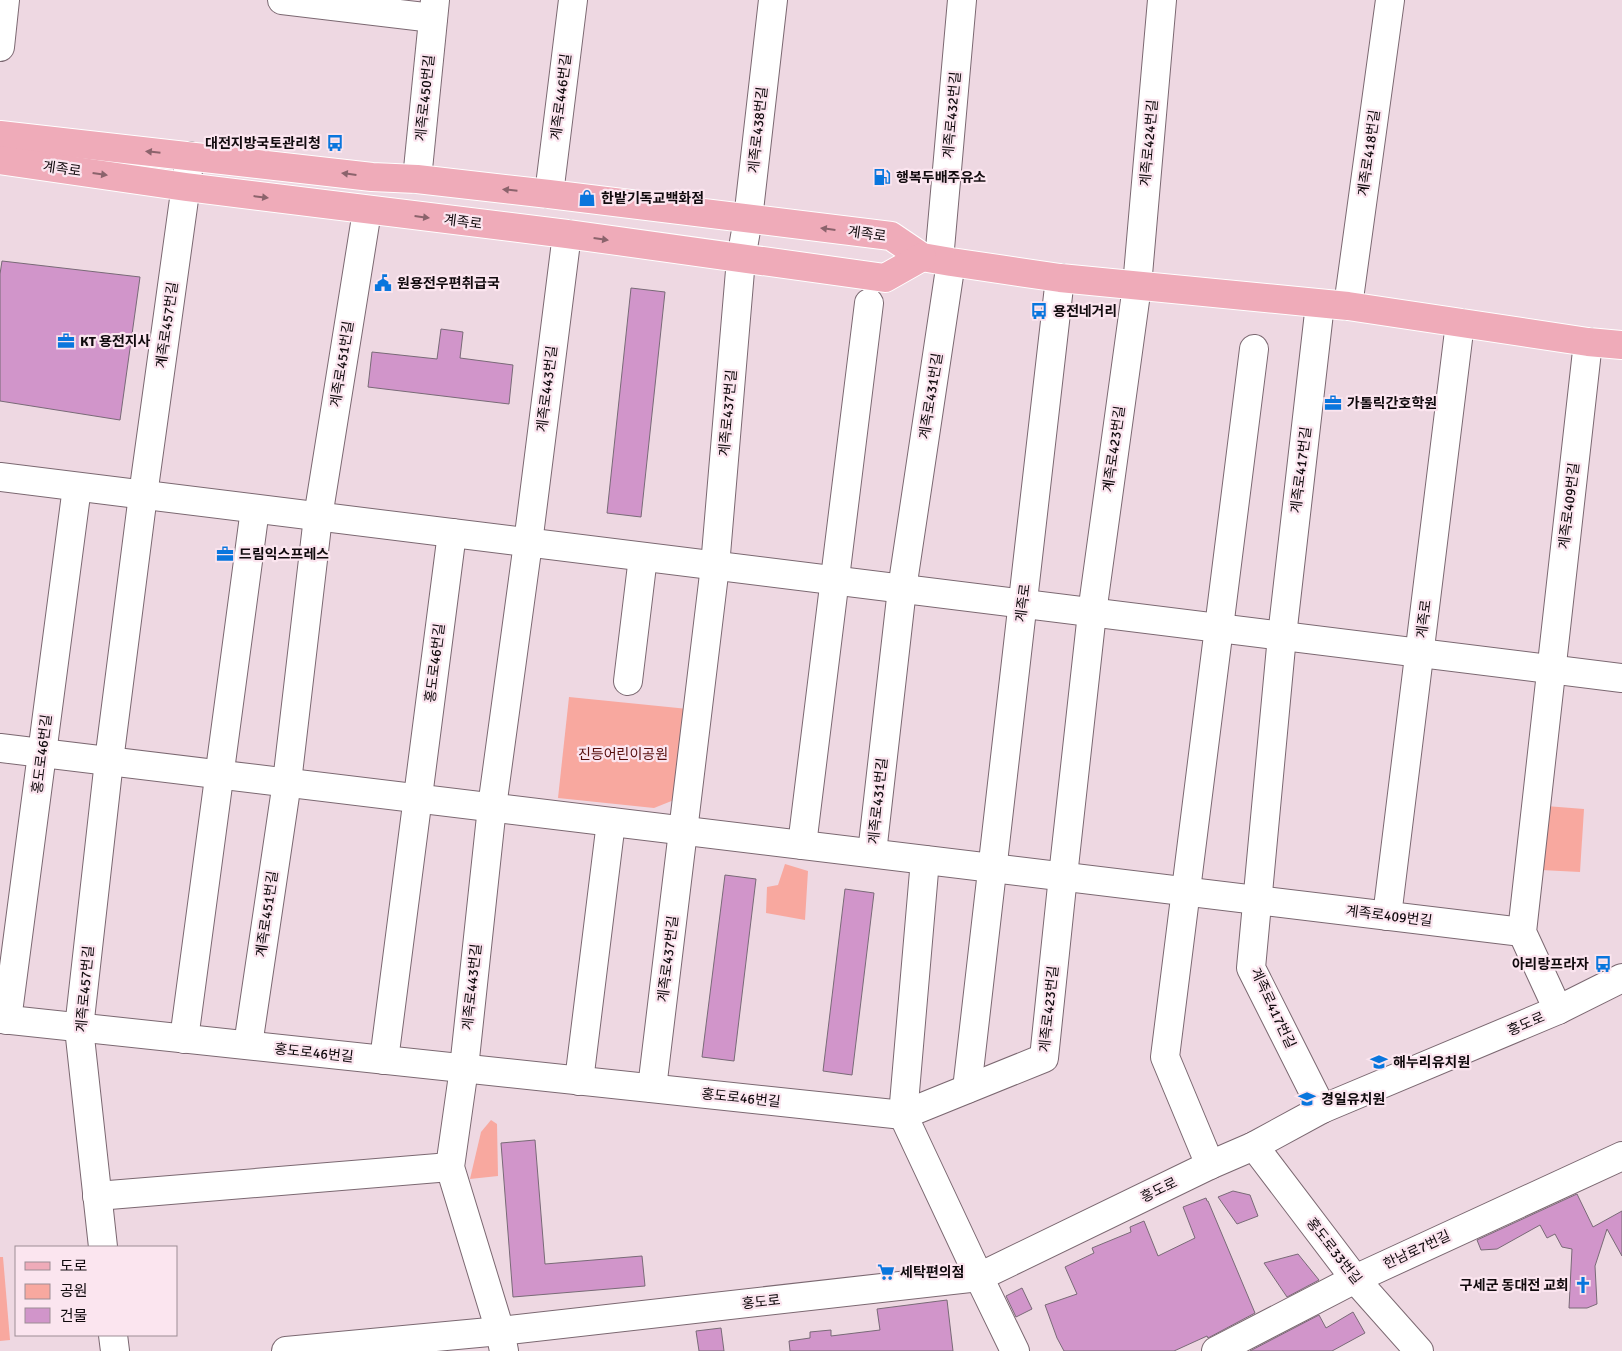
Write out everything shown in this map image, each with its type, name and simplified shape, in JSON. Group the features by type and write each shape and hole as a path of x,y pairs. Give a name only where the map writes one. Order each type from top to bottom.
{"main road":[{"name":"계족로","path":"0,135 372,176 417,179 891,236 938,260 1060,278 1348,306 1588,342 1622,344"},
{"name":"계족로","path":"0,160 186,187 567,234 884,278 938,260"}],"street":[{"path":"0,47 5,0"},
{"name":"계족로450번길","path":"282,0 434,9 417,179"},
{"name":"계족로446번길","path":"549,194 573,0"},
{"name":"계족로438번길","path":"741,259 748,219 772,0"},
{"name":"계족로432번길","path":"938,260 962,0"},
{"name":"계족로424번길","path":"1136,286 1162,0"},
{"name":"계족로418번길","path":"1348,306 1390,0"},
{"name":"계족로457번길","path":"103,1246 79,1028 109,761 143,495 190,156"},
{"name":"계족로451번길","path":"248,1046 287,782 318,517 367,210"},
{"name":"계족로443번길","path":"502,1341 450,1167 464,1068 492,807 567,234"},
{"name":"계족로437번길","path":"652,1088 715,566 741,259"},
{"name":"계족로431번길","path":"683,830 872,853 938,260"},
{"name":"계족로","path":"992,868 1060,278"},
{"name":"계족로423번길","path":"903,1115 1044,1058 1062,876 1092,613 1136,286"},
{"path":"802,845 869,302"},
{"name":"계족로417번길","path":"1320,304 1282,636 1251,968 1322,1109"},
{"name":"계족로","path":"1387,916 1460,323"},
{"name":"계족로409번길","path":"1257,900 1522,932 1588,342"},
{"path":"1210,1165 1165,1057 1254,349"},
{"path":"0,477 1622,678"},
{"name":"홍도로46번길","path":"77,487 4,1020 903,1115"},
{"path":"184,1039 255,509"},
{"name":"홍도로46번길","path":"384,1060 452,533"},
{"path":"628,681 643,557"},
{"path":"0,748 683,830"},
{"path":"579,1081 611,822"},
{"path":"872,853 1257,900"},
{"path":"925,860 903,1115 1016,1351"},
{"path":"967,1089 992,868"},
{"path":"1522,932 1558,1010"},
{"name":"홍도로","path":"286,1351 502,1341 979,1277 1210,1165 1254,1146 1322,1109 1558,1010 1622,978"},
{"name":"홍도로33번길","path":"1254,1146 1355,1279 1419,1351"},
{"name":"한남로7번길","path":"1216,1351 1355,1279 1622,1156"},
{"path":"97,1196 450,1167"},
{"path":"113,1336 115,1351"}],"green space":[{"name":"진등어린이공원","path":"569,697 688,709 679,798 654,808 558,798"},
{"path":"1546,806 1584,809 1580,872 1541,870"},
{"path":"785,864 808,871 805,920 766,913 767,887 778,885"},
{"path":"491,1120 497,1124 498,1176 470,1179 481,1132"},
{"path":"0,1257 3,1257 10,1340 0,1341"}],"building":[{"path":"2,261 140,277 120,420 0,401 0,274"},
{"path":"631,288 665,292 641,517 607,513"},
{"path":"441,329 463,332 460,358 513,365 509,404 368,387 372,352 437,359"},
{"path":"725,875 756,879 734,1061 702,1057"},
{"path":"845,889 874,893 852,1075 823,1071"},
{"path":"535,1140 545,1264 642,1256 645,1286 513,1297 501,1143"},
{"path":"1233,1191 1250,1195 1258,1216 1237,1224 1218,1197"},
{"path":"1577,1194 1593,1227 1622,1211 1622,1256 1607,1229 1595,1266 1597,1304 1587,1308 1569,1308 1572,1249 1562,1247 1555,1234 1547,1238 1540,1225 1497,1249 1481,1250 1477,1240"},
{"path":"1206,1198 1255,1313 1208,1338 1207,1336 1174,1351 1064,1351 1057,1338 1045,1305 1077,1294 1065,1267 1094,1253 1092,1248 1131,1232 1130,1227 1144,1221 1158,1256 1195,1238 1183,1207"},
{"path":"1298,1254 1319,1280 1287,1297 1264,1263"},
{"path":"1022,1288 1032,1309 1016,1317 1006,1296"},
{"path":"947,1300 953,1351 790,1351 789,1341 810,1338 810,1332 831,1330 831,1336 880,1330 877,1309"},
{"path":"1353,1312 1365,1333 1332,1351 1250,1351 1319,1315 1326,1328"},
{"path":"721,1328 724,1351 699,1351 696,1331"}],"place":[{"name":"대전지방국토관리청","path":"335,143"},
{"name":"행복두배주유소","path":"882,177"},
{"name":"한밭기독교백화점","path":"587,198"},
{"name":"원용전우편취급국","path":"383,283"},
{"name":"용전네거리","path":"1039,311"},
{"name":"KT 용전지사","path":"66,341"},
{"name":"가톨릭간호학원","path":"1333,403"},
{"name":"드림익스프레스","path":"225,554"},
{"name":"아리랑프라자","path":"1603,964"},
{"name":"해누리유치원","path":"1379,1062"},
{"name":"경일유치원","path":"1307,1099"},
{"name":"세탁편의점","path":"886,1272"},
{"name":"구세군 동대전 교회","path":"1583,1285"}]}
